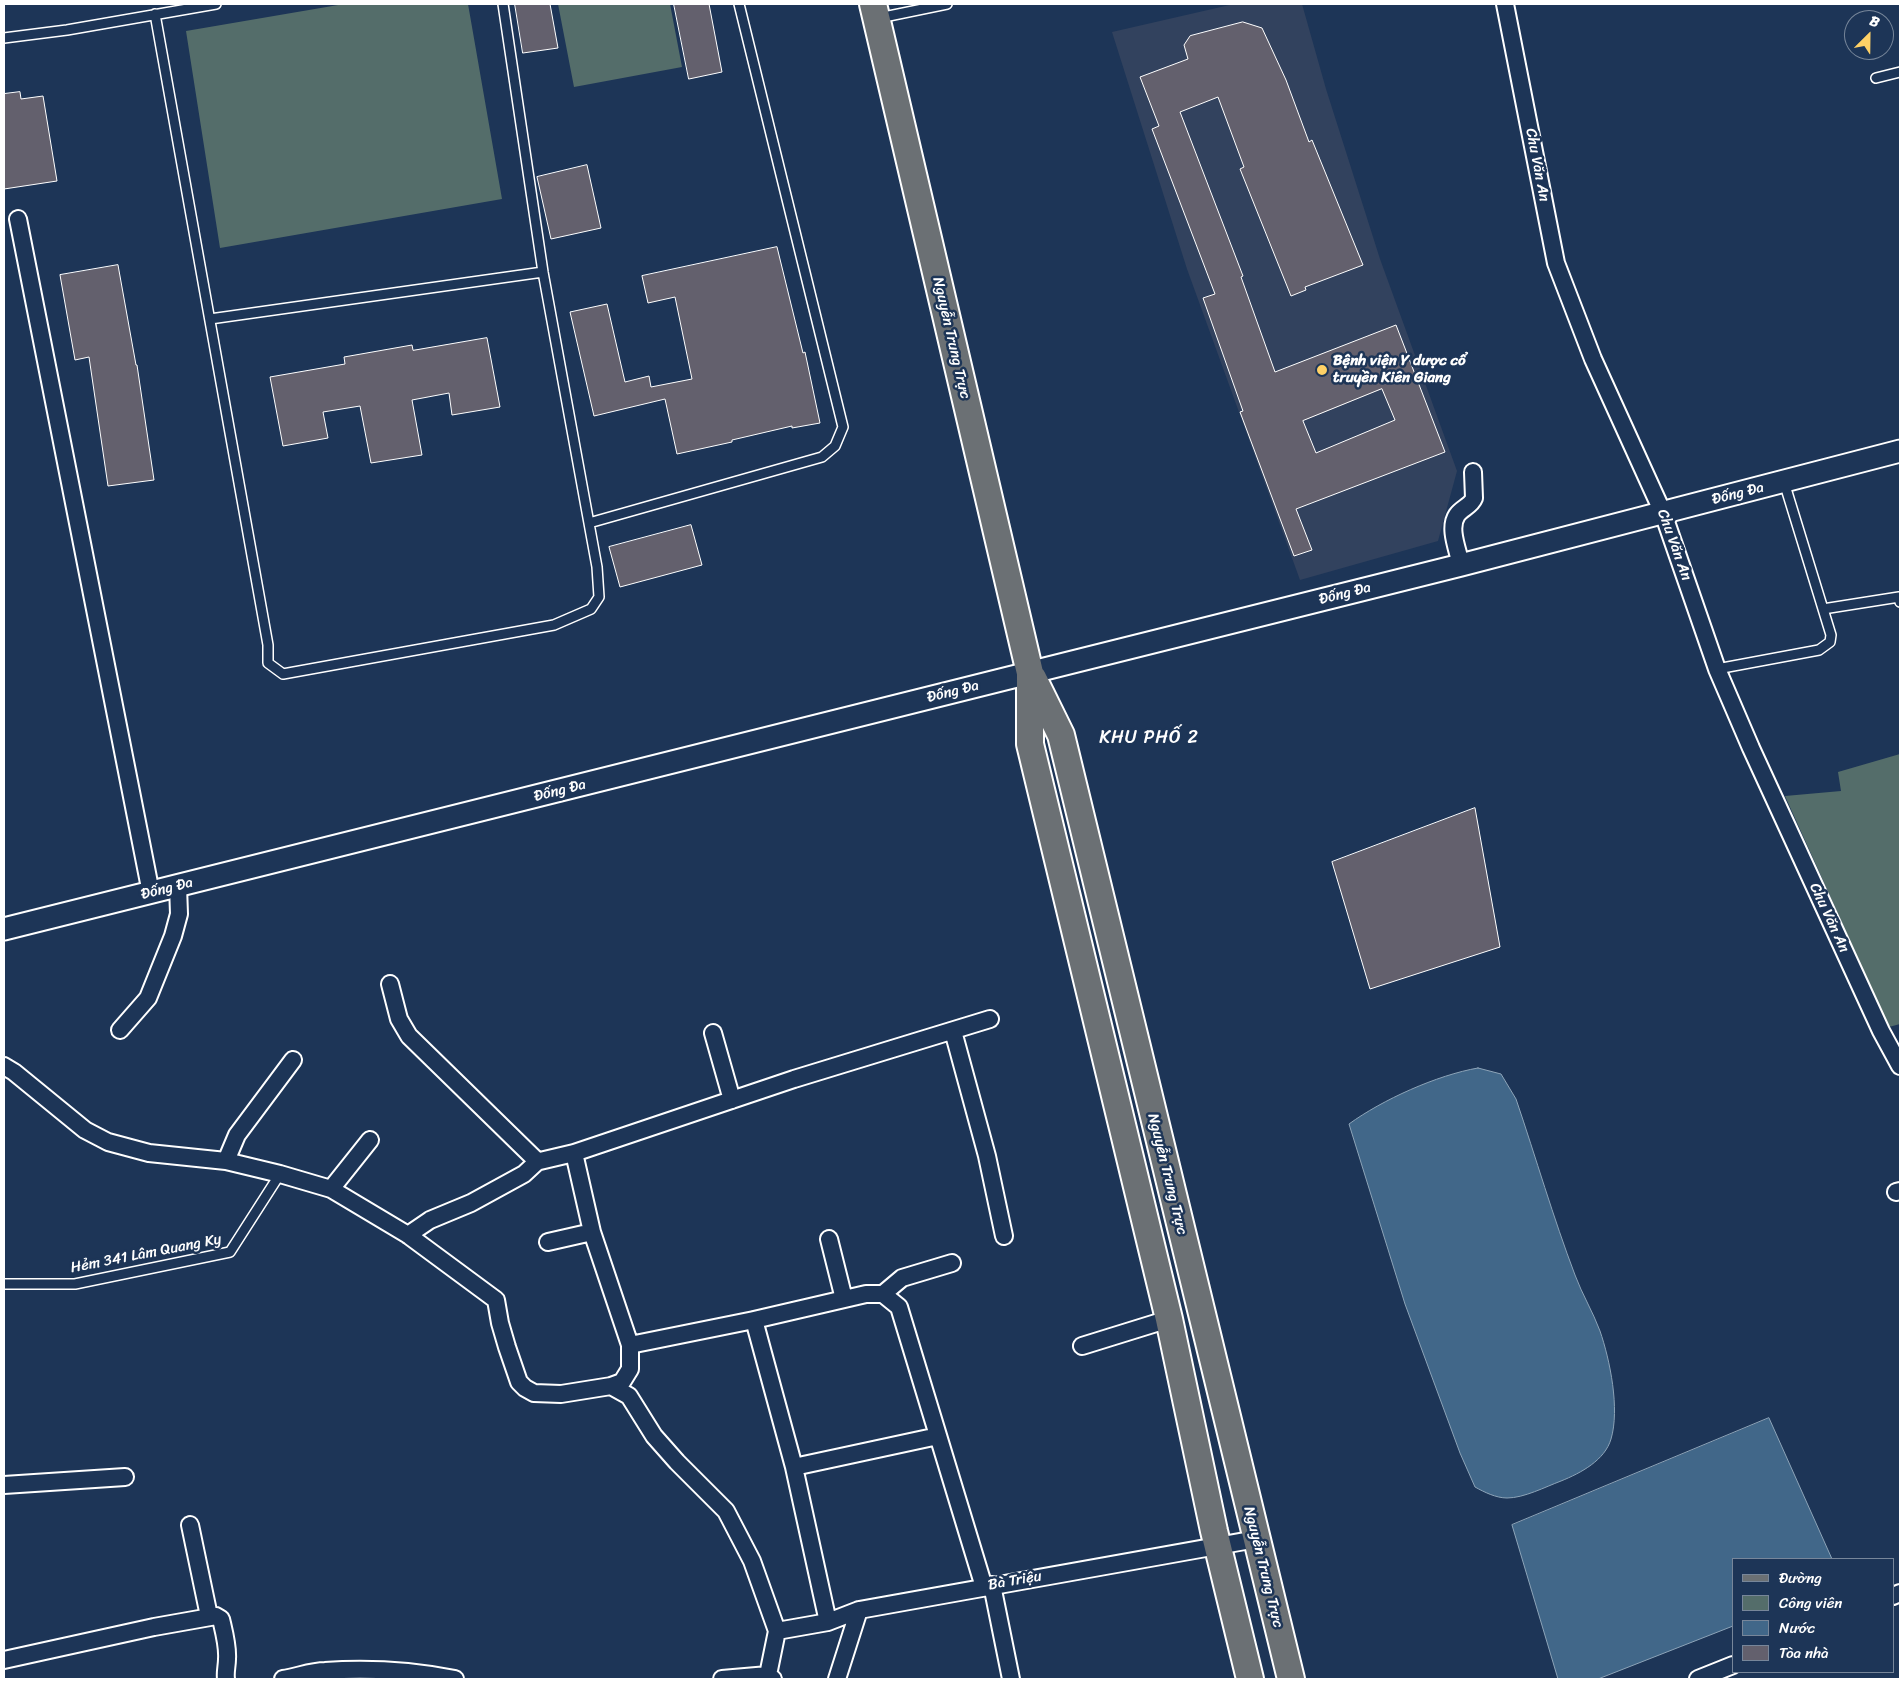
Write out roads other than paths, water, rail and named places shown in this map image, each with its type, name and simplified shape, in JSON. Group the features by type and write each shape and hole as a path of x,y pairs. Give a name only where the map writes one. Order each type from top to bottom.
{"main road":[{"name":"Nguyễn Trung Trực","path":"875,11 1030,673 1030,744 1170,1319 1218,1547 1250,1679"},
{"name":"Nguyễn Trung Trực","path":"1030,673 1061,735 1291,1679"}],"street":[{"name":"Chu Văn An","path":"1505,4 1556,263 1593,359 1663,513 1717,669 1755,757 1881,1031 1900,1066"},
{"path":"18,220 151,893"},
{"name":"Đống Đa","path":"4,929 1461,565 1900,451"},
{"path":"1461,565 1453,529 1458,514 1473,502 1473,472"},
{"path":"120,1030 148,998 173,936 179,914 178,886"},
{"path":"390,984 399,1019 410,1036 538,1161"},
{"path":"408,1235 430,1220 471,1202 524,1174 538,1161 574,1153 794,1078 990,1020"},
{"path":"953,1031 987,1156 1004,1236"},
{"path":"713,1032 732,1100"},
{"path":"226,1161 238,1135 292,1060"},
{"path":"4,1066 85,1130 108,1142 149,1153 226,1161 331,1189 408,1235 496,1300 500,1323 519,1382 534,1393 561,1394 611,1386 622,1382 630,1369 630,1345 592,1232 574,1153"},
{"path":"331,1189 370,1140"},
{"path":"548,1242 592,1232"},
{"path":"829,1239 844,1299"},
{"path":"883,1294 902,1278 952,1263"},
{"path":"630,1345 754,1320 866,1294 883,1294 899,1307 938,1436 988,1586 1011,1679"},
{"path":"1082,1346 1170,1319"},
{"path":"754,1320 794,1467 828,1622"},
{"path":"611,1386 629,1396 654,1436 726,1511 752,1561 777,1631 771,1677 722,1679"},
{"path":"794,1467 938,1436"},
{"path":"4,1485 125,1477"},
{"path":"190,1525 209,1616"},
{"name":"Bà Triệu","path":"777,1631 828,1622 859,1610 1256,1539"},
{"path":"836,1679 859,1610"},
{"path":"4,1660 216,1616 221,1619 227,1651 226,1679"},
{"path":"1698,1679 1732,1665"},
{"path":"283,1679 323,1670 368,1671 456,1679"}],"lane":[{"path":"4,38 67,30 216,4"},
{"path":"155,14 268,645 268,662 283,674 554,625 591,609 599,597 597,567 543,272 503,4"},
{"path":"588,523 822,457 835,446 843,427 739,4"},
{"path":"875,11 947,4"},
{"path":"1876,78 1900,72"},
{"path":"210,319 543,272"},
{"path":"1717,669 1819,650 1830,642 1831,635 1784,482"},
{"path":"1822,609 1899,597 1900,602"},
{"name":"Hẻm 341 Lâm Quang Ky","path":"4,1284 75,1284 230,1252 280,1174"}],"water":[{"path":"1478,1068 1501,1074 1516,1099 1567,1253 1600,1331 1613,1385 1614,1427 1608,1447 1598,1459 1584,1470 1569,1478 1514,1498 1494,1496 1475,1487 1460,1453 1405,1304 1349,1124 1377,1106 1428,1082"},
{"path":"1769,1418 1832,1558 1732,1558 1732,1626 1598,1679 1558,1679 1512,1525"}],"place":[{"name":"Bệnh viện Y dược cổ truyền Kiên Giang","path":"1322,370"}],"district":[{"name":"KHU PHỐ 2","path":"1149,738"}]}
